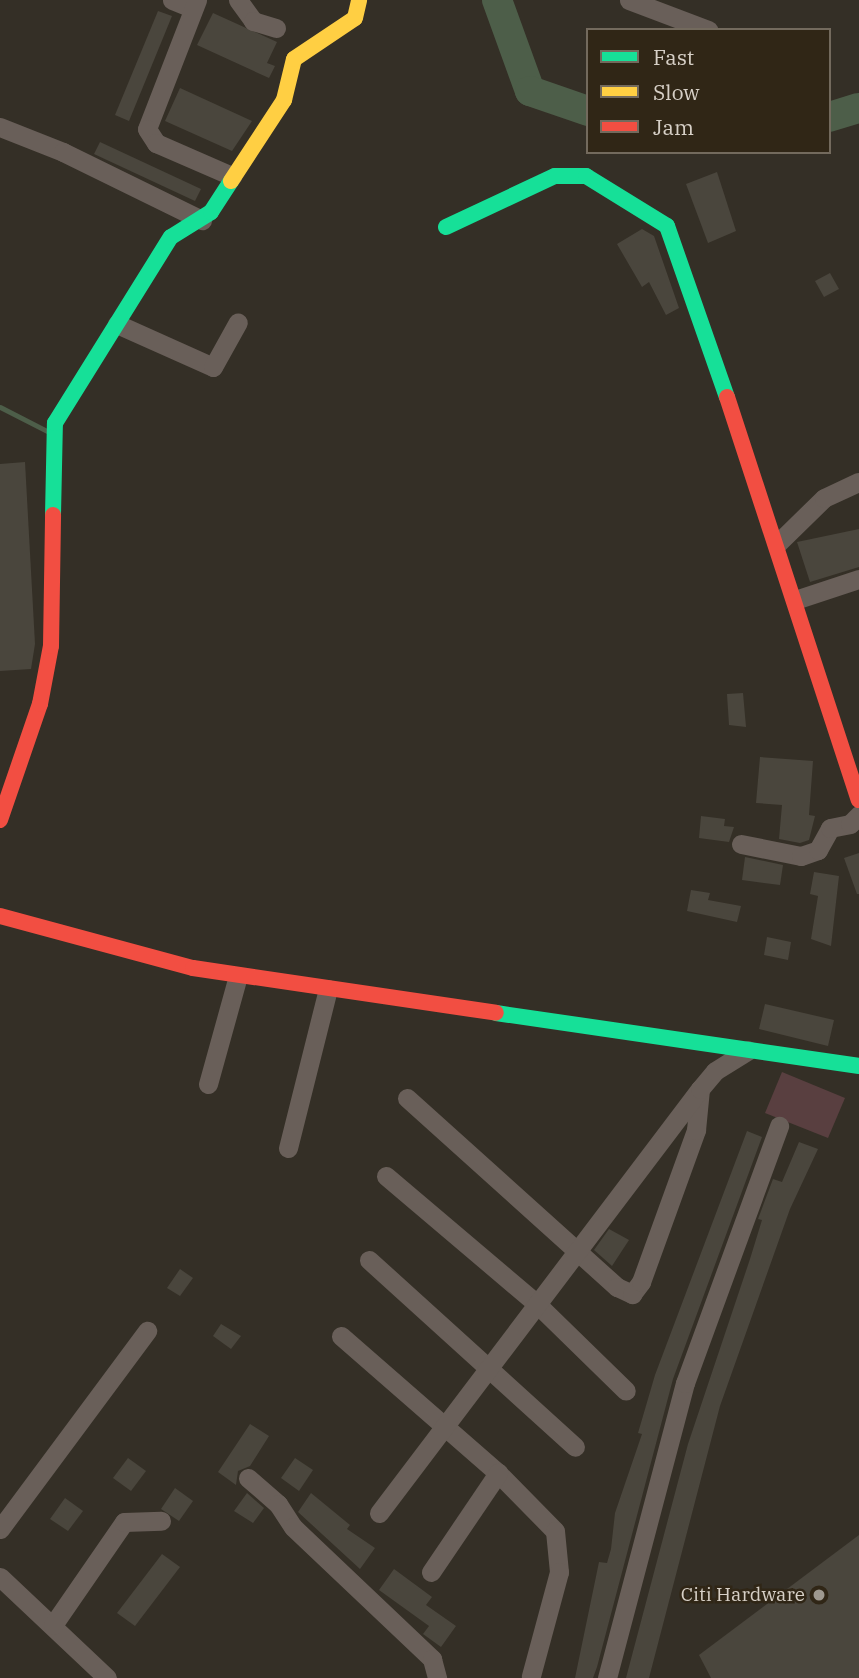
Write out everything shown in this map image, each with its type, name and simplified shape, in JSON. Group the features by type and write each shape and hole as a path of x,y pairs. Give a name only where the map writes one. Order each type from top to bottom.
{"street":[{"path":"172,0 195,4 170,80 147,130 156,143 232,176"},
{"path":"238,0 253,21 276,28"},
{"path":"0,820 40,704 51,646 55,423 171,237 202,220 284,100 288,68 294,59 355,18 359,0"},
{"path":"629,0 703,28"},
{"path":"0,127 63,152 202,220"},
{"path":"446,227 555,176 586,176 667,226 778,543 859,800"},
{"path":"117,324 213,367 238,322"},
{"path":"778,543 824,498 859,482"},
{"path":"795,600 859,579"},
{"path":"741,844 801,856 818,850 830,828 850,824 859,815"},
{"path":"0,916 193,968 238,976 859,1066"},
{"path":"208,1084 238,976"},
{"path":"288,1148 328,989"},
{"path":"379,1513 715,1070 748,1050"},
{"path":"407,1098 617,1287 637,1292 696,1130 700,1089"},
{"path":"607,1678 685,1383 779,1126"},
{"path":"386,1176 537,1304 626,1391"},
{"path":"369,1260 487,1370 575,1447"},
{"path":"0,1529 147,1331"},
{"path":"341,1336 498,1474 555,1531 559,1547 559,1572 531,1676"},
{"path":"431,1572 498,1474"},
{"path":"248,1478 278,1504 293,1528 432,1659 437,1678"},
{"path":"53,1625 124,1522 161,1521"},
{"path":"0,1577 107,1678"}],"shaded area":[{"path":"782,1072 845,1098 828,1138 765,1113"}],"building":[{"path":"158,11 172,16 129,121 115,115"},
{"path":"213,13 277,42 267,63 275,66 269,78 197,45"},
{"path":"180,88 252,121 232,151 165,121"},
{"path":"100,142 201,189 195,201 94,154"},
{"path":"717,172 736,231 708,243 686,184"},
{"path":"642,229 654,236 679,308 666,315 649,282 642,287 617,244"},
{"path":"830,273 839,289 824,297 815,281"},
{"path":"25,462 35,644 31,669 0,671 0,464"},
{"path":"859,529 859,567 810,582 797,542"},
{"path":"743,693 746,727 729,725 727,694"},
{"path":"760,757 813,761 809,815 815,816 809,840 800,843 779,839 782,805 756,803"},
{"path":"701,816 725,819 724,826 734,827 729,842 699,838"},
{"path":"859,853 859,894 857,894 844,858"},
{"path":"745,857 783,865 780,885 742,880"},
{"path":"814,872 839,876 831,946 811,939 818,896 810,894"},
{"path":"691,890 710,893 708,900 741,906 737,922 687,911"},
{"path":"767,937 791,942 788,960 764,955"},
{"path":"765,1004 834,1020 828,1046 759,1029"},
{"path":"747,1131 762,1137 673,1379 597,1667 593,1678 575,1678 599,1562 607,1563 615,1513 642,1434 638,1433 655,1375"},
{"path":"799,1142 818,1149 790,1209 720,1406 649,1678 626,1678 688,1444 750,1259 762,1220 758,1219 773,1179 782,1182"},
{"path":"609,1229 629,1240 612,1266 594,1250"},
{"path":"180,1269 193,1278 180,1296 167,1288"},
{"path":"221,1324 241,1336 231,1349 213,1336"},
{"path":"250,1424 269,1436 250,1466 238,1471 236,1485 218,1472"},
{"path":"128,1458 146,1471 131,1491 113,1478"},
{"path":"295,1458 313,1470 299,1491 281,1478"},
{"path":"175,1488 193,1501 179,1521 161,1509"},
{"path":"247,1493 264,1508 253,1523 234,1511"},
{"path":"311,1493 350,1525 347,1529 375,1548 360,1569 298,1512"},
{"path":"65,1498 83,1511 68,1531 50,1519"},
{"name":"Citi Hardware","path":"859,1535 859,1678 711,1678 699,1655"},
{"path":"162,1554 180,1567 135,1626 117,1613"},
{"path":"394,1569 432,1597 426,1605 456,1626 441,1647 423,1634 429,1626 379,1590"}],"waterway":[{"path":"497,0 530,91 586,110"},
{"path":"831,116 859,108"},
{"path":"0,407 47,431"}],"traffic: fast":[{"path":"446,227 555,176 586,176 667,226 727,397"},
{"path":"53,515 55,423 171,237 211,212 231,181"},
{"path":"496,1013 859,1066"}],"traffic: slow":[{"path":"231,181 284,100 294,59 355,18 359,0"}],"traffic: jam":[{"path":"727,397 859,800"},
{"path":"0,820 40,704 51,646 53,515"},
{"path":"0,916 193,968 496,1013"}],"place":[{"name":"Citi Hardware","path":"819,1595"}]}
